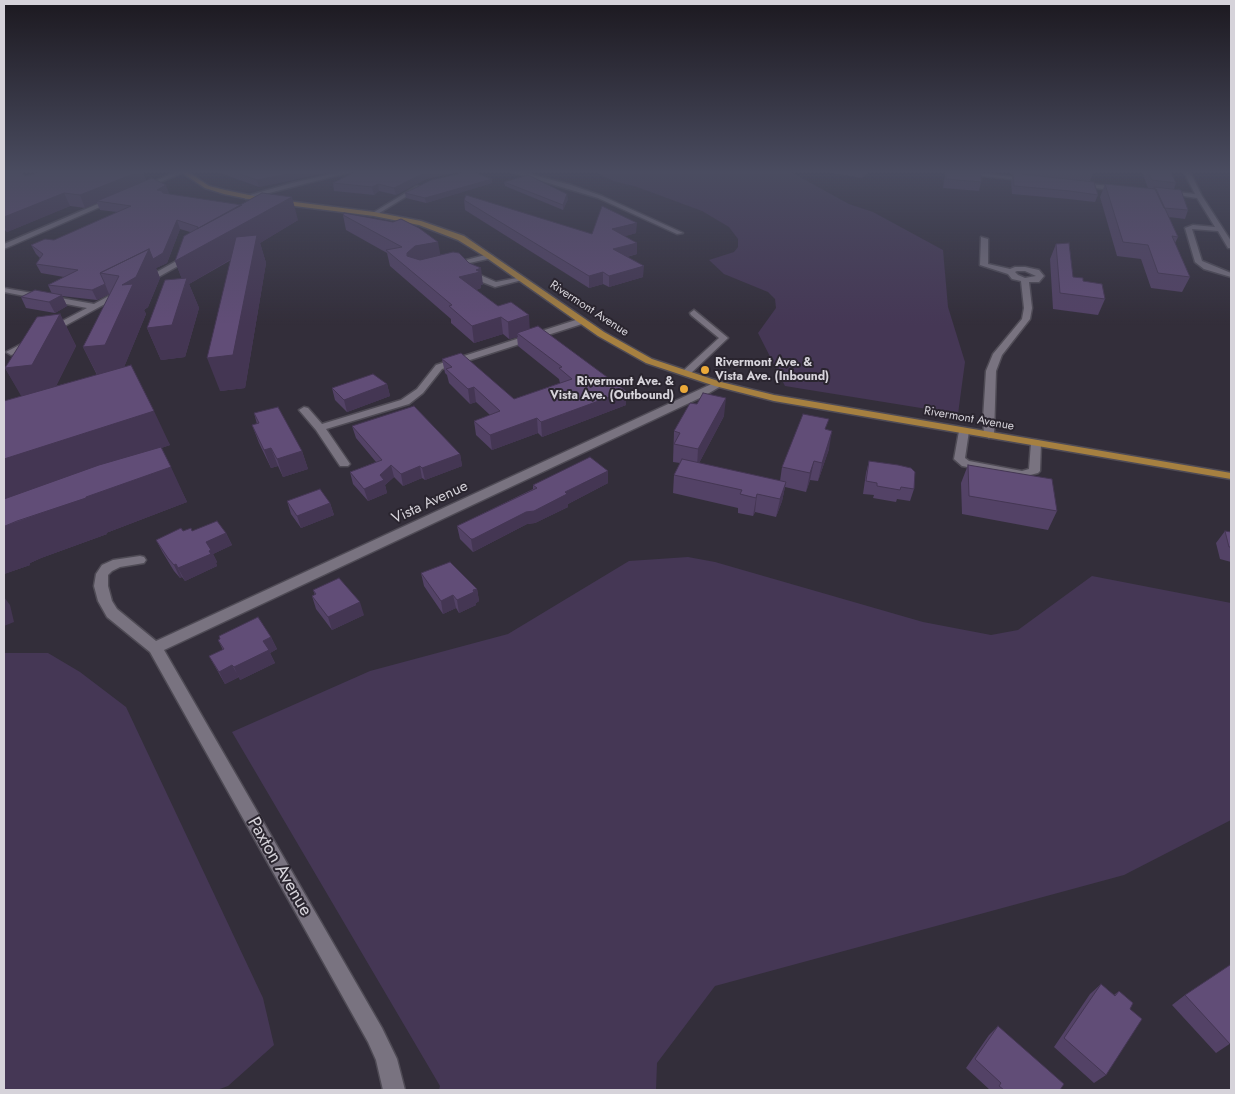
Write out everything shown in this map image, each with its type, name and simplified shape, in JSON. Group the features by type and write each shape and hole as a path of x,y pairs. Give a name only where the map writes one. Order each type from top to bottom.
{"main road":[{"name":"Rivermont Avenue","path":"417,223 461,238 490,256 601,334 649,361 718,384 774,398 1231,476"}],"street":[{"path":"4,247 59,223"},
{"path":"657,223 679,233"},
{"path":"1216,223 1231,246"},
{"path":"1220,229 1188,228 1199,262 1207,267 1231,275"},
{"path":"4,238 18,241"},
{"path":"984,239 984,265 1011,272 1015,277 1025,280 1036,280 1040,276 1036,272 1025,269 1015,269 1011,272"},
{"path":"137,285 197,253"},
{"path":"444,264 490,256"},
{"path":"462,262 475,276 492,284 522,279"},
{"path":"989,435 991,371 998,354 1026,319 1028,308 1025,280"},
{"path":"44,334 129,289"},
{"path":"4,290 95,307"},
{"path":"686,374 724,338 694,313"},
{"path":"320,428 405,402 420,391 439,367 582,321"},
{"path":"11,352 36,339"},
{"name":"Vista Avenue","path":"155,648 692,399 718,384"},
{"path":"304,410 320,428 344,464"},
{"path":"964,431 959,459 966,464 1022,474 1034,472 1036,443"},
{"path":"140,560 118,563 107,568 102,574 101,586 105,601 112,613 155,648"},
{"name":"Paxton Avenue","path":"155,648 375,1035 386,1059 394,1090"}],"shaded area":[{"path":"722,223 893,223 943,250 948,307 965,362 958,414 785,386 758,333 776,308 775,299 768,292 724,274 709,260 734,252 738,247 738,239 729,227"},
{"path":"688,557 715,562 923,622 991,635 1018,630 1092,576 1231,603 1231,820 1124,875 715,986 657,1063 656,1090 439,1090 440,1086 232,732 370,671 508,634 629,561"},
{"path":"4,653 48,653 80,672 126,707 263,998 274,1045 228,1086 217,1090 4,1090"}],"building":[{"path":"92,223 176,223 163,253 153,259 149,249 100,273 105,284 92,290 48,285 78,270 36,264 43,254 31,245 45,239 54,240"},
{"path":"186,223 208,223 197,229 198,227"},
{"path":"207,223 244,223 175,261 184,236"},
{"path":"358,223 409,223 419,228 438,242 415,246 407,253 407,256 420,260 453,252 459,253 469,263 481,268 476,270 480,272 459,277 498,306 511,302 529,315 508,322 501,317 472,326 449,306 452,305 386,250 402,247"},
{"path":"502,223 557,223 592,234 596,223 637,223 612,229 637,243 613,249 644,266 609,276 603,272 589,276"},
{"path":"1117,223 1172,223 1178,237 1172,236 1190,277 1158,273 1148,245 1123,242"},
{"path":"257,235 233,355 207,358 236,237"},
{"path":"1069,243 1073,277 1083,278 1083,281 1102,284 1105,299 1060,293 1056,244"},
{"path":"149,249 136,277 122,285 133,284 105,345 83,347 119,276 100,273"},
{"path":"187,278 172,325 147,328 165,280"},
{"path":"35,290 62,295 49,302 21,297"},
{"path":"60,314 32,365 5,368 37,317"},
{"path":"538,326 626,391 541,422 537,418 490,435 474,421 500,411 474,387 468,389 446,369 452,367 442,359 461,353 514,399 572,379 559,368 562,367 517,333"},
{"path":"131,365 154,411 4,459 4,401"},
{"path":"373,374 387,384 344,400 332,388"},
{"path":"703,393 726,398 698,449 674,444 680,433 674,431 690,403 697,404"},
{"path":"414,406 460,454 401,474 391,465 380,475 384,480 364,489 350,472 382,460 352,426"},
{"path":"278,407 302,451 277,459 271,448 264,450 252,425 259,423 254,413"},
{"path":"803,414 829,419 825,429 832,431 822,463 814,461 810,473 782,467"},
{"path":"161,447 171,467 17,521 5,526 4,529 4,499 99,465"},
{"path":"590,457 608,471 565,492 567,494 534,511 526,512 473,539 457,526 537,488 533,485"},
{"path":"682,459 786,482 780,499 757,494 756,498 740,494 742,490 674,475"},
{"path":"869,461 911,468 915,472 914,489 901,487 900,490 877,486 877,483 866,481"},
{"path":"968,465 1052,479 1057,511 969,496"},
{"path":"320,489 330,503 297,516 287,501"},
{"path":"217,521 226,533 206,542 211,550 209,551 211,554 178,568 168,558 156,540 181,528 183,531 191,528 192,531"},
{"path":"1225,531 1231,532 1231,547 1229,547"},
{"path":"450,562 477,589 457,600 453,595 441,601 421,573"},
{"path":"339,578 360,602 328,617 312,596 316,594 313,590"},
{"path":"258,617 271,637 263,641 269,650 219,672 209,656 224,649 218,640 220,639 219,636"},
{"path":"1230,965 1231,1043 1230,1044 1185,995"},
{"path":"1101,984 1115,996 1119,991 1133,1003 1130,1009 1142,1019 1106,1075 1064,1038"},
{"path":"998,1026 1064,1084 1060,1090 1004,1090 999,1086 1001,1083 975,1059"}],"place":[{"name":"Rivermont Ave. & Vista Ave. (Inbound)","path":"705,370"},
{"name":"Rivermont Ave. & Vista Ave. (Outbound)","path":"684,389"}]}
